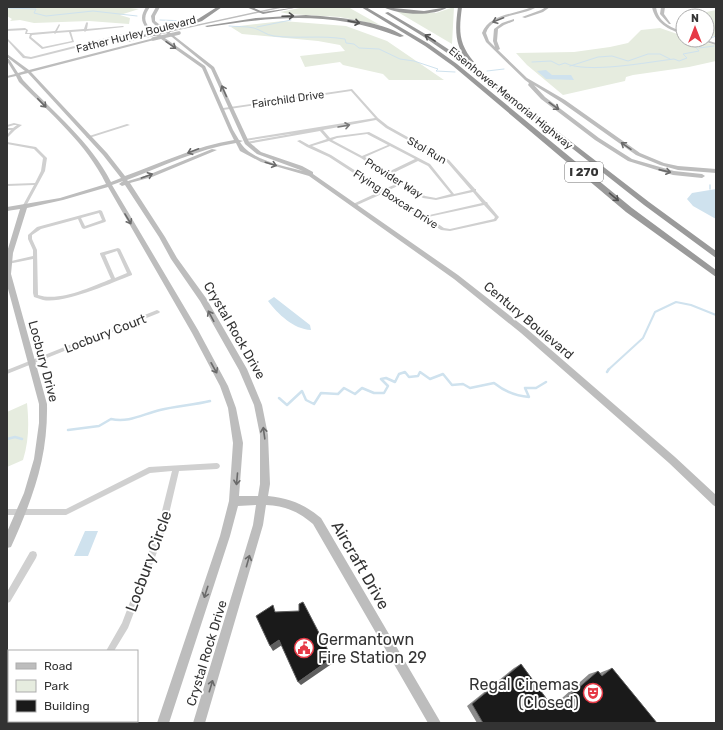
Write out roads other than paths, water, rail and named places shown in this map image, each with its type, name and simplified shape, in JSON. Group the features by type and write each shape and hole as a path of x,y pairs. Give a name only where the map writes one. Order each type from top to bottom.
{"highway":[{"path":"128,41 150,37 173,30 203,18 220,7"},
{"path":"248,7 259,12 270,13 297,7"},
{"name":"Eisenhower Memorial Highway","path":"362,7 427,45 454,65 629,210 716,274"},
{"name":"Eisenhower Memorial Highway","path":"374,7 440,44 485,76 644,202 716,255"},
{"path":"385,7 420,12 433,11 446,7"},
{"path":"460,7 458,41 466,58 485,76"},
{"path":"207,26 269,17 303,16 341,19 397,33 454,65"},
{"path":"644,202 716,250"}],"street":[{"name":"Century Boulevard","path":"148,7 142,17 144,24 204,67 237,143 251,156 311,175 490,303 672,460 716,502"},
{"name":"Century Boulevard","path":"158,7 153,14 154,23 213,68 246,142 259,153 306,169 311,173 311,175"},
{"name":"Father Hurley Boulevard","path":"173,30 283,7"},
{"path":"535,7 525,12 500,18 485,27 483,35 543,98 597,139 630,160 673,173 716,177"},
{"path":"499,52 495,41 496,29 503,24 542,11 548,7"},
{"path":"654,7 654,14 657,18 675,29"},
{"path":"663,7 662,14 664,18 675,25"},
{"name":"Father Hurley Boulevard","path":"7,73 16,72 150,37 179,33 270,13"},
{"path":"85,31 87,23"},
{"path":"7,34 8,24"},
{"path":"55,33 59,25"},
{"path":"7,30 25,29 27,30 26,33 31,34 123,27"},
{"path":"100,29 109,37"},
{"path":"31,34 30,37 42,48 73,41 70,32"},
{"path":"7,39 24,57 31,58 105,40 109,37 134,32"},
{"name":"Father Hurley Boulevard","path":"26,69 39,64 128,41"},
{"name":"Crystal Rock Drive","path":"7,55 26,69 105,154 125,181 174,259 203,300 243,369 254,393 264,435 265,477 263,501 256,532 200,723"},
{"name":"Crystal Rock Drive","path":"7,59 16,72 80,143 110,185 195,332 224,386 233,415 238,444 234,501 225,536 163,723"},
{"path":"19,64 39,64"},
{"name":"Father Hurley Boulevard","path":"7,77 16,72"},
{"path":"526,79 563,101 638,154 662,164 678,168 716,171"},
{"name":"Fairchild Drive","path":"223,109 352,90"},
{"name":"Stol Run","path":"352,90 377,119 387,127 448,161 475,190 497,217"},
{"path":"214,145 246,142 377,119"},
{"path":"7,127 14,124 19,124 18,127 14,129 7,137"},
{"path":"88,137 128,125"},
{"path":"7,127 14,129"},
{"name":"Provider Way","path":"320,129 330,140 362,157 401,183 429,199 475,190"},
{"path":"125,181 214,145 226,139 231,130"},
{"path":"308,146 330,140 368,133 419,159 434,170 453,195"},
{"name":"Flying Boxcar Drive","path":"298,141 330,156 444,229 450,230 494,220 497,217"},
{"path":"7,143 27,145 42,153 45,158 45,165 24,207"},
{"path":"7,209 65,199 125,181 237,143"},
{"path":"362,157 390,145"},
{"path":"388,174 419,159"},
{"path":"354,205 401,183"},
{"path":"7,185 35,184"},
{"path":"424,217 486,203"},
{"name":"Locbury Drive","path":"7,543 22,512 37,471 44,419 43,404 14,300 8,263 24,207"},
{"path":"79,217 84,228 104,221 100,211 79,217 33,231 30,235 30,239 35,250 35,293 40,299 52,300 60,298 114,280 130,274 118,249 102,254 114,280"},
{"path":"8,263 35,257"},
{"name":"Locbury Court","path":"7,372 31,361 157,312"},
{"path":"7,512 66,512 149,470 217,466"},
{"name":"Locbury Circle","path":"111,650 125,625 161,531 176,468"},
{"name":"Aircraft Drive","path":"234,501 288,502 305,510 317,521 435,723"},
{"path":"7,599 33,555"}],"water":[{"path":"546,70 552,75 571,75 574,80 546,79 537,71"},
{"path":"716,189 716,219 693,206 687,199 692,193"},
{"path":"274,297 310,325 311,330 298,327 281,316 268,301"},
{"path":"85,531 98,531 88,556 74,556"}],"waterway":[{"path":"7,8 36,9 34,13 46,16 93,11 137,16"},
{"path":"160,20 188,21"},
{"path":"257,27 291,20"},
{"path":"229,26 254,28 268,35 274,36 327,37 345,39 346,43 354,44 359,48 379,49 400,59 414,61 438,69 436,71 455,72"},
{"path":"572,65 602,67 674,59 679,61 687,58 683,54 699,51 696,48"},
{"path":"572,65 598,57 612,56 628,61 648,54 660,54 670,59"},
{"path":"532,62 551,61 559,65 565,63 572,65"},
{"path":"487,71 504,69"},
{"path":"609,369 643,338 655,312 676,302 691,305 716,315"},
{"path":"279,398 287,405 302,391 306,400 314,404 321,393 338,394 344,388 355,394 362,388 374,393 384,393 388,386 381,379 386,378 395,382 399,374 405,372 409,377 418,376 420,372 430,379 443,374 452,385 463,384 470,388 494,383 510,393 529,397 525,388 536,388 546,382"},
{"path":"68,430 99,426 111,419 124,420 136,418 166,409 210,401"},
{"path":"7,439 15,437 22,439"}],"place":[{"name":"Germantown Fire Station 29","path":"304,648"},
{"name":"Regal Cinemas (Closed)","path":"593,693"}]}
